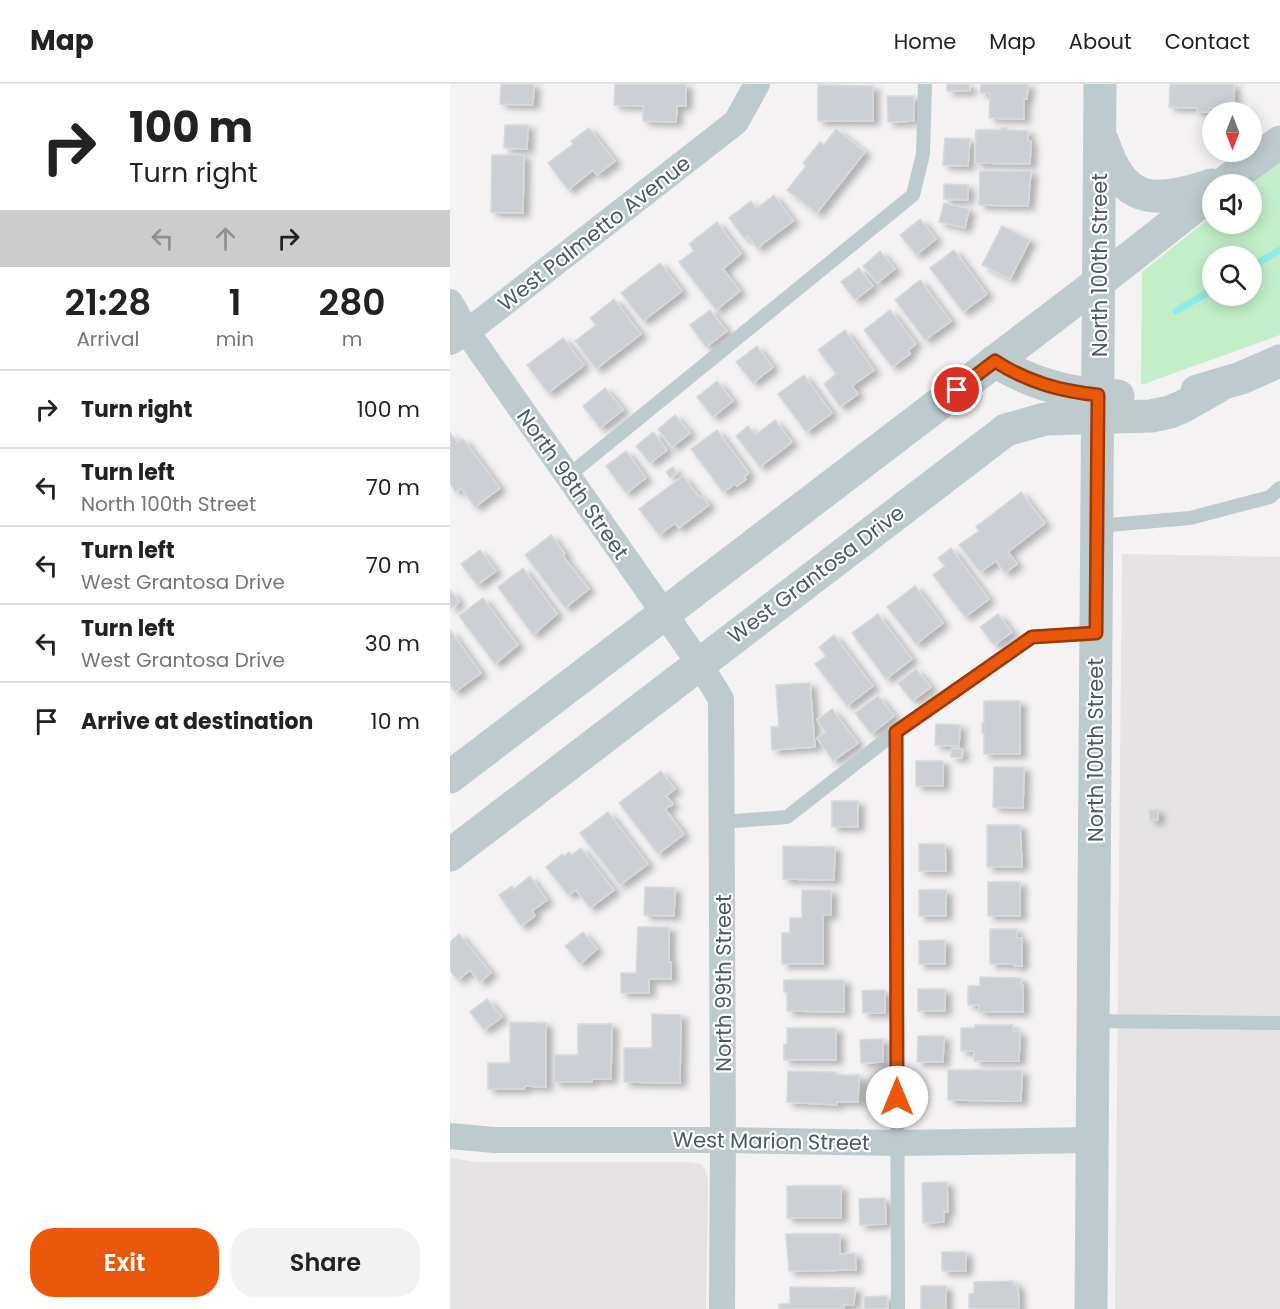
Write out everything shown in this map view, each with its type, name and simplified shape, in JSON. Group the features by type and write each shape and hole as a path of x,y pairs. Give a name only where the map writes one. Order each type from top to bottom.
{"street":[{"name":"West Palmetto Avenue","path":"459,337 736,122 757,84"},
{"name":"North 100th Street","path":"1091,1309 1100,84"},
{"path":"1100,131 1112,166 1122,182 1140,195 1172,196 1202,189"},
{"path":"1234,174 1280,142"},
{"path":"450,777 1099,282 1202,198"},
{"name":"North 98th Street","path":"450,302 459,337 568,476 699,663"},
{"name":"West Grantosa Drive","path":"995,361 1048,387 1098,405"},
{"name":"West Grantosa Drive","path":"450,855 1006,430 1098,405 1219,386 1280,361"},
{"name":"North 99th Street","path":"699,663 721,699 722,1309"},
{"name":"West Marion Street","path":"450,1136 494,1140 897,1143 1092,1140"}],"lane":[{"path":"568,476 913,195 923,154 925,84"},
{"path":"1097,526 1190,518 1270,496 1280,488"},
{"path":"722,822 787,818 896,732 1032,637 1096,633"},
{"path":"896,732 898,1309"},
{"path":"1093,1021 1280,1023"}],"shaded area":[{"path":"1122,554 1280,557 1280,1309 1115,1309"},
{"path":"450,1158 476,1162 690,1162 701,1164 708,1178 706,1309 450,1309"}],"green space":[{"path":"1280,162 1280,335 1141,385 1142,272 1202,224 1202,234 1262,234 1262,176"}],"building":[{"path":"501,84 534,84 533,105 500,104"},
{"path":"615,84 686,84 686,106 677,106 676,122 643,121 643,106 614,105"},
{"path":"947,84 969,84 970,91 947,91"},
{"path":"981,84 1028,84 1027,99 1024,99 1024,119 989,118 990,93 980,93"},
{"path":"1170,84 1234,84 1234,102 1202,102 1202,112 1197,112 1197,108 1169,107"},
{"path":"818,85 873,86 873,121 818,121"},
{"path":"887,96 914,96 914,121 888,122"},
{"path":"505,125 528,125 527,149 504,148"},
{"path":"589,128 615,161 597,175 593,170 568,190 548,163"},
{"path":"1001,128 1028,131 1028,141 1031,141 1030,164 975,163 976,130 1001,130"},
{"path":"836,129 865,152 817,213 787,190 806,166 803,163 820,142 824,145"},
{"path":"945,138 970,139 968,166 943,165"},
{"path":"492,155 524,155 523,213 491,212"},
{"path":"980,171 1031,171 1028,206 979,205"},
{"path":"944,184 968,185 968,200 944,199"},
{"path":"774,195 793,221 757,248 748,236 745,239 729,218 751,201 755,207 758,207"},
{"path":"944,203 969,209 965,228 939,222"},
{"path":"920,219 936,239 916,255 900,235"},
{"path":"717,222 741,254 723,269 740,291 716,310 679,262 694,251 689,244"},
{"path":"1002,226 1030,240 1010,279 982,265"},
{"path":"954,250 987,294 963,312 930,268"},
{"path":"880,251 895,269 877,283 863,266"},
{"path":"660,263 682,291 643,321 621,293"},
{"path":"859,268 873,286 855,300 841,282"},
{"path":"920,280 951,321 925,340 895,300"},
{"path":"614,299 641,334 596,369 575,341 596,325 590,318"},
{"path":"710,310 727,331 706,347 690,325"},
{"path":"890,310 916,344 908,350 910,354 892,367 864,330"},
{"path":"845,330 874,370 852,386 858,394 840,407 824,384 836,374 818,350"},
{"path":"563,338 584,365 548,393 527,365"},
{"path":"757,346 773,367 753,383 736,362"},
{"path":"804,375 832,413 806,432 778,394"},
{"path":"717,381 733,401 713,417 697,397"},
{"path":"605,388 623,410 600,428 583,406"},
{"path":"675,415 690,433 672,447 658,429"},
{"path":"775,420 792,442 760,467 736,436 748,426 755,435"},
{"path":"717,430 749,473 744,477 746,479 737,486 735,484 723,492 691,449"},
{"path":"653,432 667,450 650,463 636,446"},
{"path":"450,433 458,443 463,439 500,488 475,507 461,488 456,492 450,484"},
{"path":"626,451 646,478 626,493 606,466"},
{"path":"673,467 677,473 670,478 666,472"},
{"path":"683,476 700,498 702,496 709,505 679,528 675,523 659,535 639,509"},
{"path":"1021,492 1045,523 1008,552 1017,564 1005,573 996,561 980,572 959,545 979,531 976,527"},
{"path":"551,535 565,554 563,556 589,589 565,608 525,555"},
{"path":"951,548 989,599 965,617 933,575 945,566 938,558"},
{"path":"480,550 496,571 477,585 461,564"},
{"path":"523,568 557,614 533,635 498,587"},
{"path":"915,586 943,623 916,644 887,607"},
{"path":"450,590 459,602 450,609"},
{"path":"483,598 518,645 495,664 459,616"},
{"path":"878,614 912,659 886,679 852,633"},
{"path":"998,614 1012,632 994,645 980,627"},
{"path":"450,630 481,673 455,692 450,685"},
{"path":"834,635 873,686 847,706 815,664 826,656 819,647"},
{"path":"916,669 931,687 912,701 898,683"},
{"path":"810,683 815,747 772,750 771,727 779,727 776,685"},
{"path":"878,696 894,716 871,734 855,713"},
{"path":"984,701 1020,701 1020,754 984,754 982,723 984,723"},
{"path":"832,709 858,743 833,761 817,738 826,732 817,720"},
{"path":"936,724 960,725 959,746 935,745"},
{"path":"952,748 963,749 962,758 951,757"},
{"path":"916,761 943,761 943,786 916,786"},
{"path":"994,767 1024,767 1023,808 993,807"},
{"path":"661,771 675,789 666,796 673,804 665,809 684,834 658,854 619,803"},
{"path":"832,801 858,801 858,827 832,827"},
{"path":"1149,810 1158,810 1158,820 1150,820"},
{"path":"608,812 648,864 620,885 580,833"},
{"path":"987,825 1020,825 1022,867 987,867"},
{"path":"919,844 945,844 946,871 919,871"},
{"path":"783,846 835,847 834,880 783,879"},
{"path":"581,848 614,890 590,908 576,890 568,895 546,867 562,854 564,856 569,852 572,855"},
{"path":"530,876 547,900 532,911 535,916 521,926 499,895 512,886 514,889"},
{"path":"988,882 1020,882 1020,916 988,916"},
{"path":"645,887 675,888 674,916 644,915"},
{"path":"802,890 831,890 831,915 823,915 823,964 782,964 782,933 790,933 790,918 802,918"},
{"path":"919,890 946,890 946,916 919,916"},
{"path":"638,927 669,927 671,979 649,979 649,993 621,993 621,973 636,973"},
{"path":"990,929 1017,929 1017,938 1022,938 1022,966 990,964"},
{"path":"583,932 597,949 580,964 565,946"},
{"path":"459,934 491,973 480,982 470,970 458,980 450,971 450,942"},
{"path":"945,940 945,964 919,964 919,941"},
{"path":"980,977 1021,978 1023,1012 979,1012 979,1005 968,1005 968,986 980,986"},
{"path":"784,980 844,980 844,1012 787,1011 787,992 784,992"},
{"path":"918,989 945,989 945,1011 918,1011"},
{"path":"885,990 885,1013 863,1013 862,991"},
{"path":"487,999 502,1017 484,1030 470,1012"},
{"path":"652,1014 681,1015 680,1083 624,1082 624,1048 652,1048"},
{"path":"510,1022 546,1023 546,1087 488,1089 488,1063 510,1063"},
{"path":"578,1024 612,1024 611,1079 592,1079 592,1082 554,1082 554,1055 578,1055"},
{"path":"975,1025 1013,1025 1013,1031 1020,1032 1019,1061 974,1061 974,1051 961,1051 961,1028 975,1028"},
{"path":"787,1028 836,1028 836,1060 784,1060"},
{"path":"918,1036 944,1036 943,1062 917,1062"},
{"path":"883,1039 883,1062 861,1063 860,1040"},
{"path":"948,1070 1022,1070 1021,1101 948,1100"},
{"path":"788,1071 859,1075 858,1102 837,1102 837,1105 787,1102"},
{"path":"947,1182 948,1212 944,1212 944,1222 923,1223 922,1183"},
{"path":"787,1186 841,1186 841,1218 787,1218"},
{"path":"885,1198 886,1224 860,1225 859,1199"},
{"path":"786,1234 840,1234 840,1254 855,1253 856,1270 789,1271"},
{"path":"942,1252 966,1252 966,1271 942,1271"},
{"path":"1013,1281 1013,1285 1018,1285 1019,1309 969,1309 969,1294 974,1293 974,1282"},
{"path":"921,1286 946,1286 946,1309 921,1309"},
{"path":"790,1287 855,1288 854,1305 844,1305 844,1309 779,1309 779,1304 790,1304"},
{"path":"887,1296 888,1309 865,1309 864,1297"}],"waterway":[{"path":"1262,261 1280,250"},
{"path":"1176,311 1202,296"}],"route":[{"path":"897,1097 896,732 1032,637 1096,633 1098,395 1048,387 995,361 957,390"}]}
